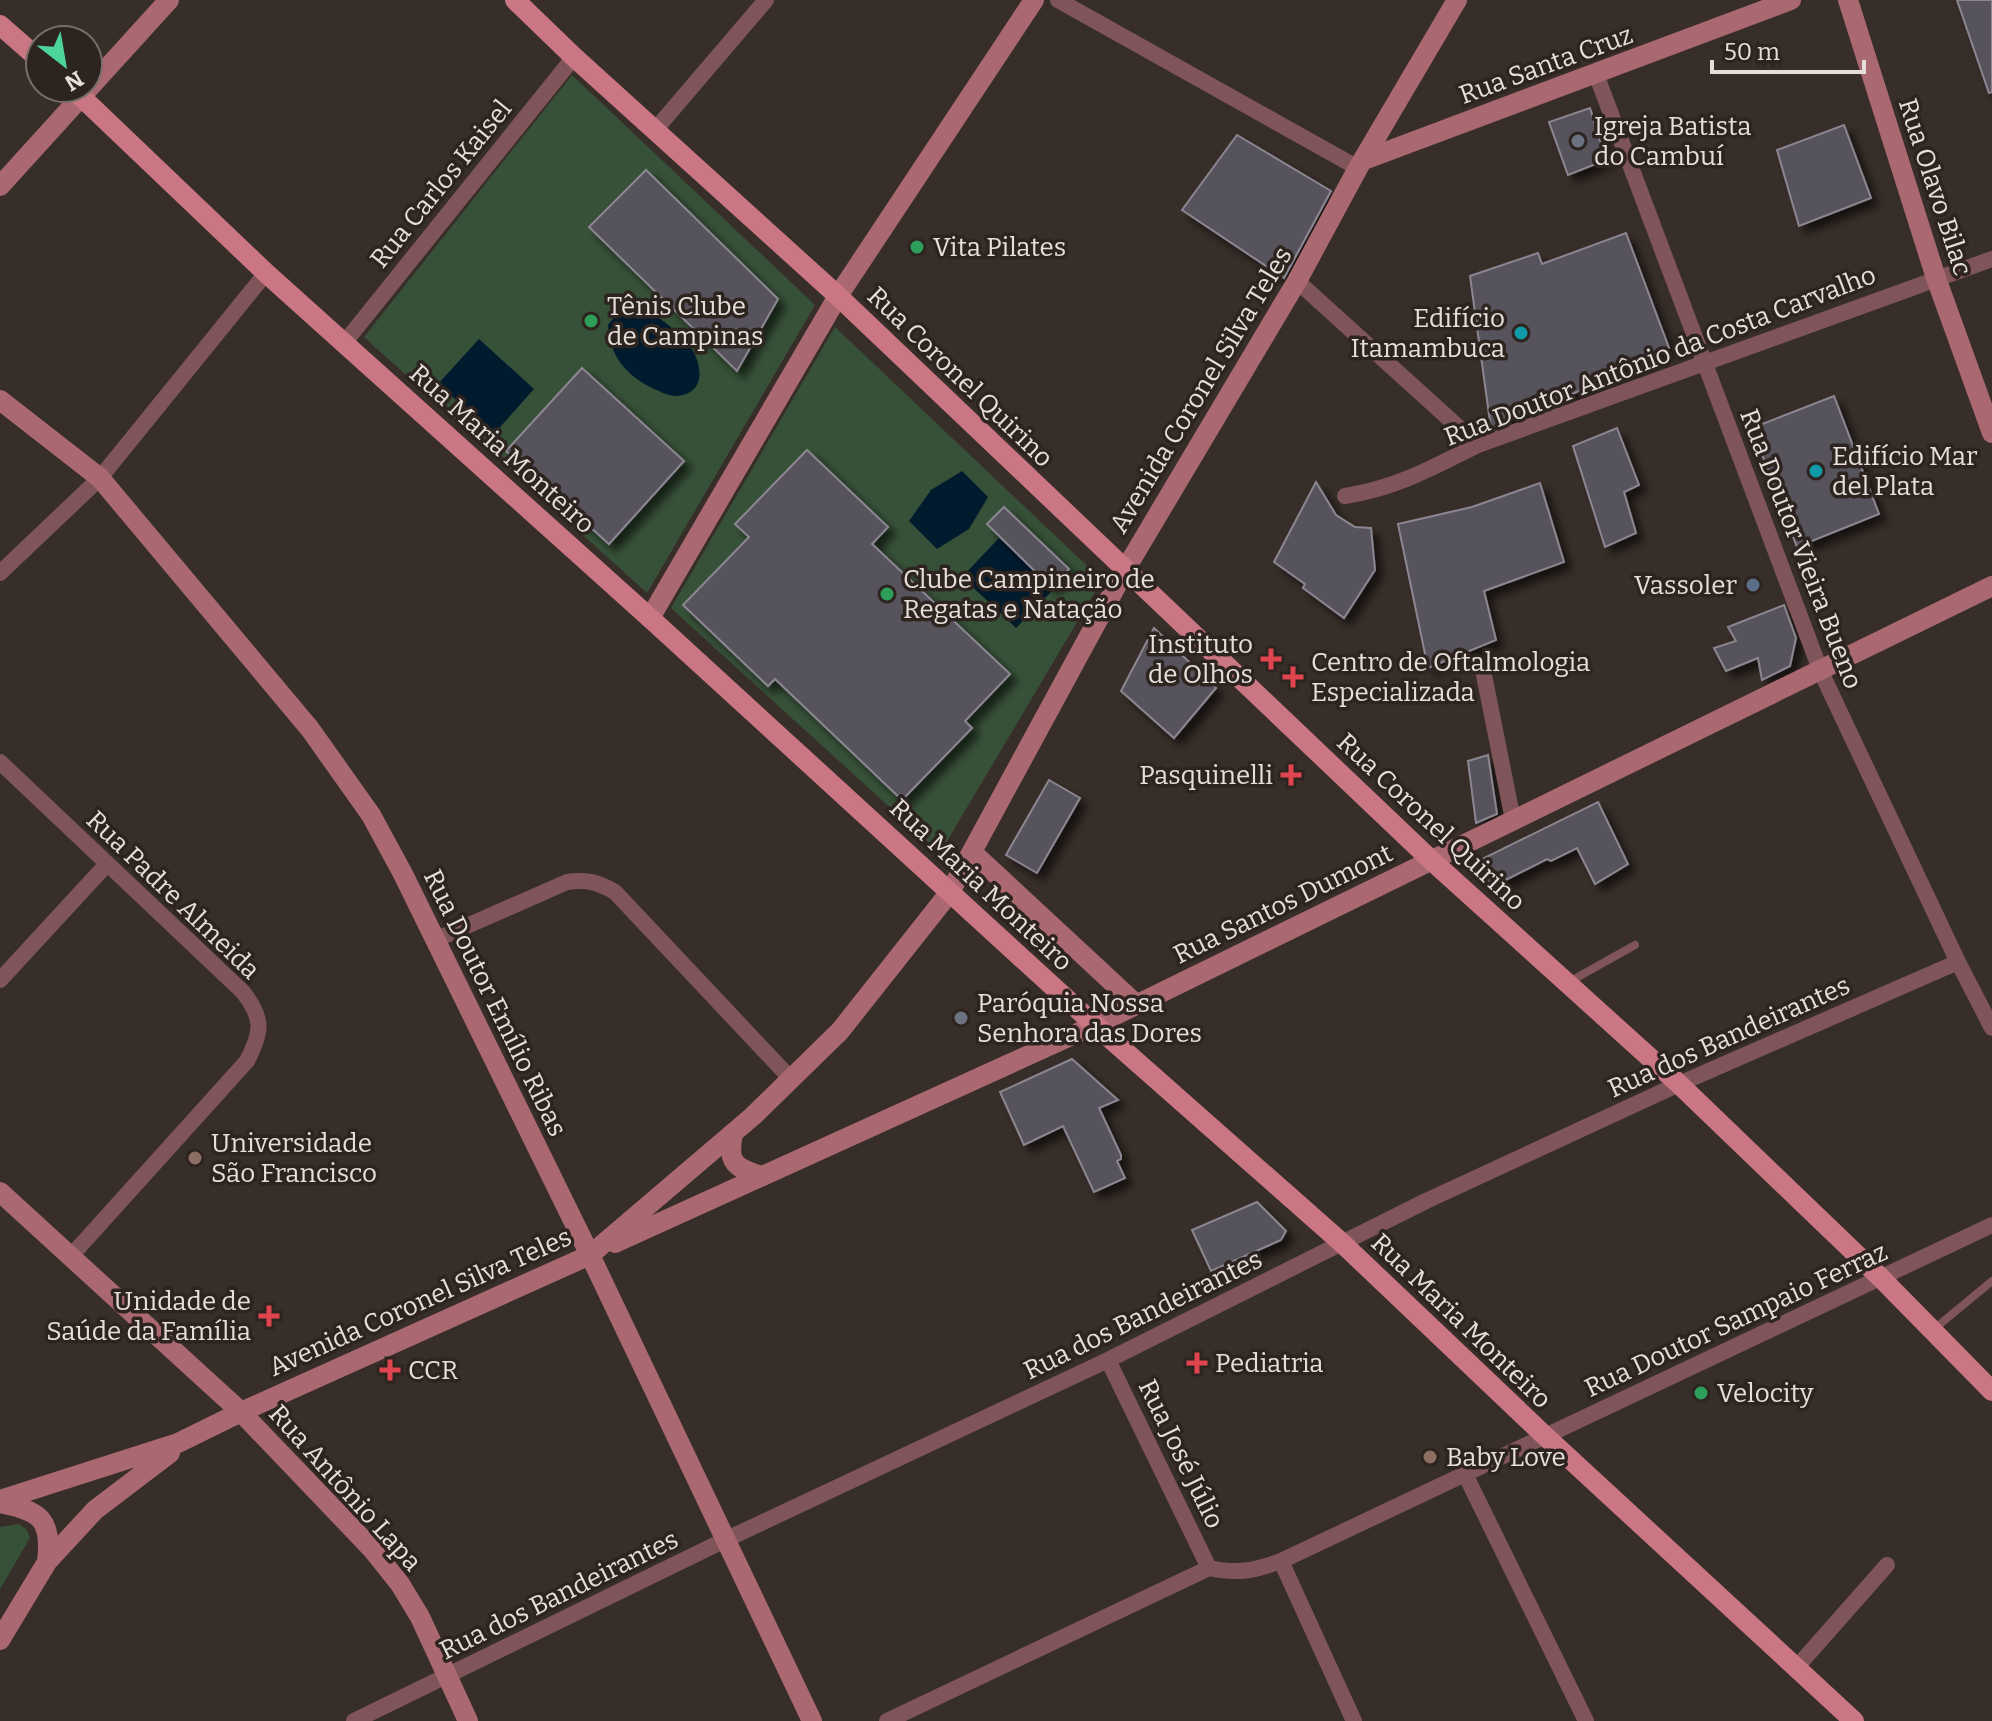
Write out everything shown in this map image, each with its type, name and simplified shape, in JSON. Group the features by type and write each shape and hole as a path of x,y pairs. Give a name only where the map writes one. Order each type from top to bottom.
{"main road":[{"name":"Rua Coronel Quirino","path":"515,0 838,296 1431,860 1679,1084 1882,1279 1992,1391"},
{"path":"0,25 24,46"},
{"name":"Rua Maria Monteiro","path":"90,104 266,273 650,618 1095,1025 1342,1243 1544,1435 1854,1721"}],"street":[{"path":"104,65 169,0"},
{"path":"655,130 766,0"},
{"path":"650,618 838,296 1034,0"},
{"path":"1058,0 1361,164"},
{"name":"Avenida Coronel Silva Teles","path":"0,1502 193,1437 241,1412 590,1255 733,1134 840,1031 950,892 1125,570 1297,281 1457,0"},
{"name":"Rua Santa Cruz","path":"1361,164 1791,0"},
{"name":"Rua Olavo Bilac","path":"1848,0 1936,278 1992,433"},
{"name":"Rua Carlos Kaisel","path":"345,342 574,57"},
{"name":"Rua Doutor Vieira Bueno","path":"1596,74 1821,672 1992,1028"},
{"path":"0,186 67,104"},
{"name":"Rua Doutor Antônio da Costa Carvalho","path":"1345,496 1402,483 1478,445 1992,259"},
{"path":"0,573 100,478 266,273"},
{"path":"1297,281 1478,445"},
{"name":"Rua Doutor Emílio Ribas","path":"0,400 100,478 310,729 371,815 590,1255 812,1721"},
{"name":"Rua Santos Dumont","path":"590,1255 1137,1005 1992,586"},
{"path":"1483,670 1513,820"},
{"name":"Rua Padre Almeida","path":"0,762 243,992 256,1008 259,1023 258,1040 247,1061 71,1256"},
{"path":"973,853 1137,1005"},
{"path":"0,980 107,864"},
{"path":"435,940 567,882 585,879 600,884 615,892 791,1079"},
{"name":"Rua dos Bandeirantes","path":"354,1721 727,1539 1108,1360 1342,1243 1679,1084 1958,962"},
{"path":"733,1134 729,1152 733,1161 748,1172 762,1176"},
{"name":"Rua Antônio Lapa","path":"0,1192 241,1412 372,1549 400,1584 420,1617 468,1721"},
{"name":"Rua Doutor Sampaio Ferraz","path":"1209,1568 1235,1573 1254,1571 1281,1561 1992,1225"},
{"name":"Rua José Júlio","path":"1108,1360 1209,1568"},
{"path":"0,1640 47,1562 95,1510 193,1437"},
{"path":"1465,1474 1586,1721"},
{"path":"0,1502 26,1508 46,1526 50,1539 47,1562"},
{"path":"1281,1561 1354,1721"},
{"path":"1796,1668 1887,1565"},
{"path":"887,1721 1209,1568"}],"lane":[{"path":"1567,983 1635,945"},
{"path":"1932,1330 1992,1281"}],"green space":[{"name":"Tênis Clube de Campinas","path":"572,75 815,305 647,593 364,337"},
{"name":"Clube Campineiro de Regatas e Natação","path":"835,327 1102,580 940,853 671,608"},
{"path":"19,1524 27,1530 30,1538 0,1589 0,1527"}],"water":[{"path":"631,306 660,318 690,346 700,373 694,388 687,394 676,396 652,388 621,363 612,346 608,325 620,310"},
{"path":"479,339 534,389 494,434 438,384"},
{"path":"962,471 988,497 969,529 937,549 909,521 931,490"},
{"path":"999,538 1053,590 1016,628 962,577"}],"building":[{"path":"1957,0 1992,0 1992,92 1989,93"},
{"name":"Igreja Batista do Cambuí","path":"1590,108 1606,160 1568,175 1549,122"},
{"path":"1844,125 1871,198 1799,226 1777,150"},
{"path":"1237,135 1331,191 1284,278 1182,210"},
{"path":"646,170 778,299 737,371 589,227"},
{"path":"1626,233 1669,348 1491,429 1470,276 1538,253 1542,264"},
{"path":"582,368 684,461 609,544 506,451"},
{"name":"Edifício Mar del Plata","path":"1834,396 1879,514 1797,547 1752,428"},
{"path":"1617,428 1639,485 1624,492 1636,533 1605,547 1573,446"},
{"path":"807,450 888,527 872,544 1010,674 965,721 972,728 902,800 775,679 768,686 683,605 749,537 735,524"},
{"path":"1316,482 1336,515 1355,527 1371,528 1375,570 1344,618 1274,562"},
{"path":"1540,483 1564,562 1484,591 1496,640 1428,668 1398,524 1472,507"},
{"path":"1004,507 1069,569 1051,587 987,524"},
{"path":"1784,605 1796,638 1790,666 1762,680 1758,658 1726,671 1714,648 1736,641 1728,627"},
{"path":"1154,628 1216,688 1174,738 1121,691"},
{"path":"1488,755 1497,814 1476,823 1468,761"},
{"path":"1049,780 1080,798 1037,873 1006,855"},
{"path":"1598,802 1628,864 1595,884 1577,848 1551,861 1547,859 1490,888 1472,864"},
{"path":"1072,1059 1118,1100 1099,1108 1121,1155 1117,1161 1125,1178 1094,1192 1063,1126 1024,1145 1000,1092"},
{"path":"1257,1202 1286,1231 1281,1240 1211,1271 1192,1230"}],"place":[{"name":"Igreja Batista do Cambuí","path":"1578,141"},
{"name":"Vita Pilates","path":"917,247"},
{"name":"Tênis Clube de Campinas","path":"591,321"},
{"name":"Edifício Itamambuca","path":"1521,333"},
{"name":"Edifício Mar del Plata","path":"1816,471"},
{"name":"Vassoler","path":"1753,585"},
{"name":"Clube Campineiro de Regatas e Natação","path":"887,594"},
{"name":"Instituto de Olhos","path":"1271,659"},
{"name":"Centro de Oftalmologia Especializada","path":"1293,677"},
{"name":"Pasquinelli","path":"1291,775"},
{"name":"Paróquia Nossa Senhora das Dores","path":"961,1018"},
{"name":"Universidade São Francisco","path":"195,1158"},
{"name":"Unidade de Saúde da Família","path":"269,1316"},
{"name":"Pediatria","path":"1197,1363"},
{"name":"CCR","path":"390,1370"},
{"name":"Velocity","path":"1701,1393"},
{"name":"Baby Love","path":"1430,1457"}]}
